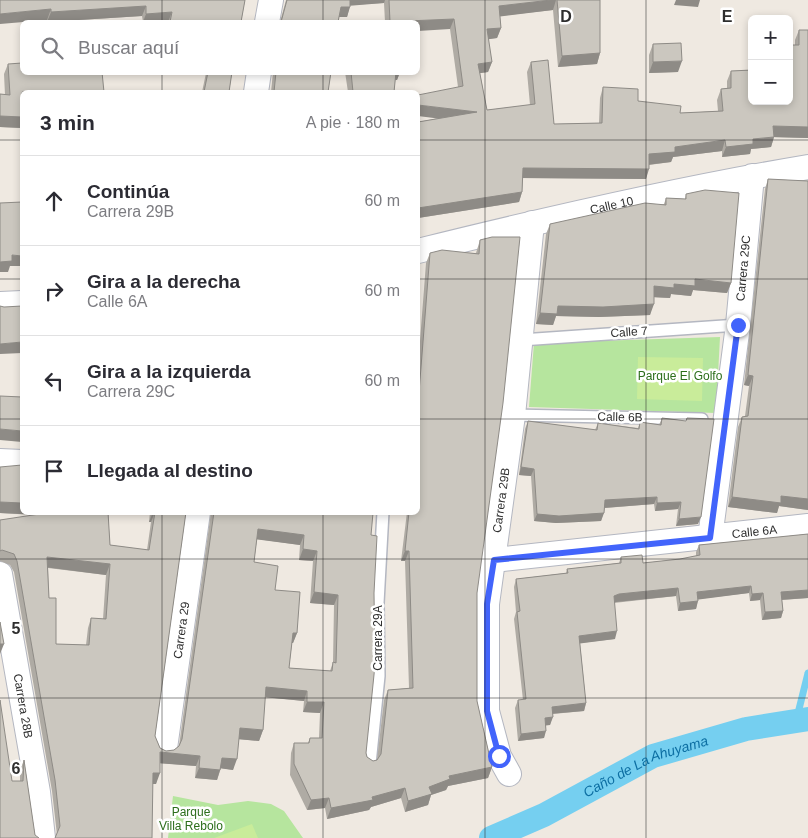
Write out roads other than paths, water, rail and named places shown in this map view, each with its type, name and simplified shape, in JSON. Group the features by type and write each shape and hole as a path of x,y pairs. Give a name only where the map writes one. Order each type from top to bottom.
{"street":[{"path":"267,20 271,0"},
{"path":"256,90 259,75"},
{"name":"Calle 10","path":"420,251 532,223 752,176 808,166"},
{"name":"Carrera 29C","path":"710,538 738,325 752,176"},
{"name":"Carrera 29B","path":"508,774 499,756 487,711 487,604 513,415 532,223"},
{"path":"0,304 20,303"},
{"path":"0,461 20,462"},
{"name":"Carrera 29","path":"165,748 198,515"},
{"name":"Calle 6A","path":"494,560 808,526"},
{"name":"Carrera 28B","path":"1,586 22,694 43,838"}],"lane":[{"name":"Calle 7","path":"521,340 738,325"},
{"name":"Calle 6B","path":"513,415 726,419"},
{"name":"Carrera 29A","path":"370,764 379,676 378,603 383,515"}],"waterway":[{"path":"796,721 808,673"},
{"name":"Caño de La Ahuyama","path":"491,838 544,815 653,756 746,729 808,719"}],"park label":[{"name":"Parque El Golfo","path":"680,376"},
{"name":"Parque Villa Rebolo","path":"191,819"}]}
